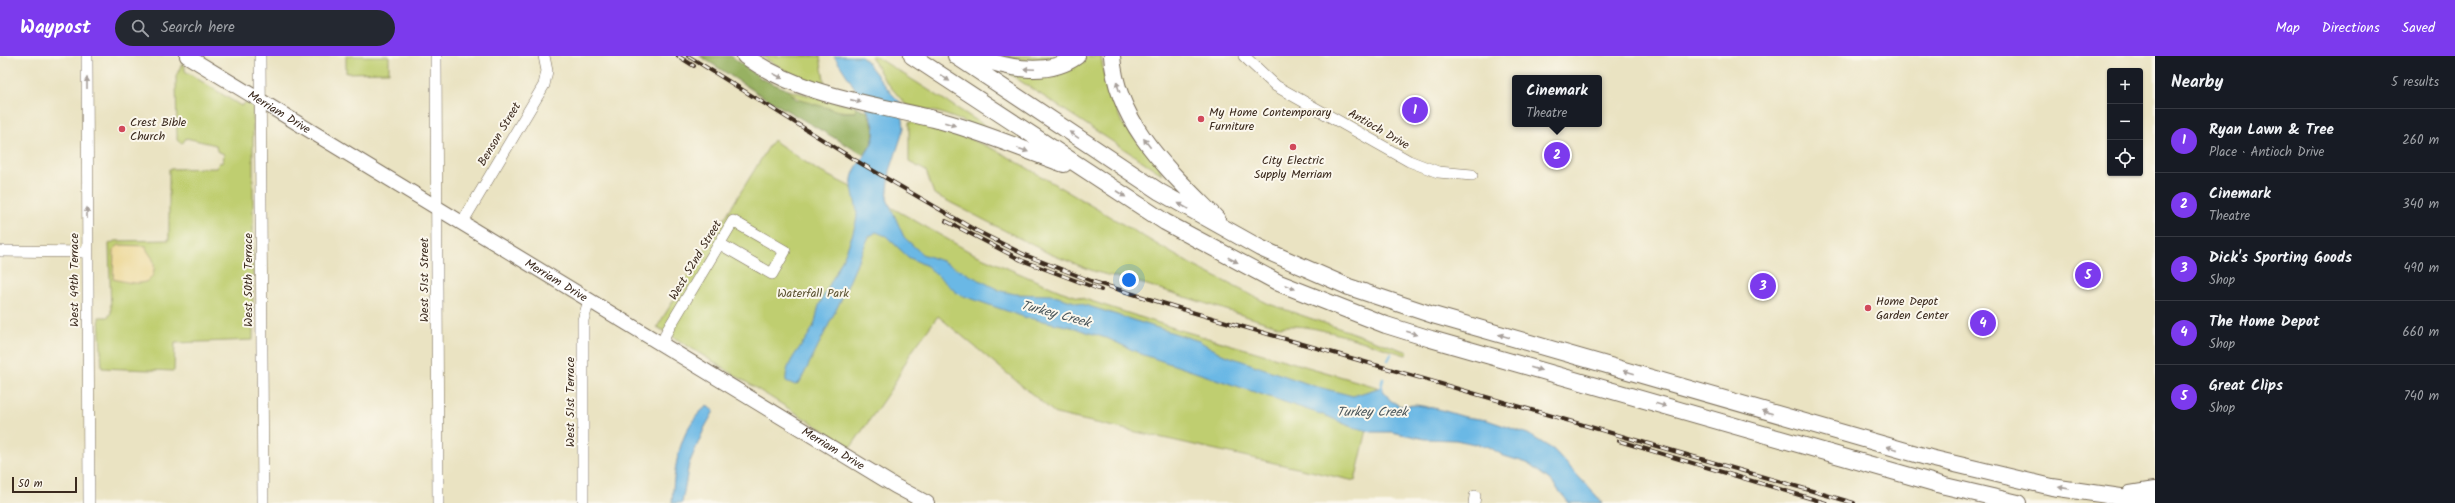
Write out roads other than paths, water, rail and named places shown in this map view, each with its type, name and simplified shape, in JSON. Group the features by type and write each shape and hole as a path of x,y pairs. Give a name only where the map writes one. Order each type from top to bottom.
{"highway":[{"path":"745,56 784,79 818,92 956,126 1088,173"},
{"path":"912,56 1088,173 1165,222 1254,271 1386,325 1891,471 2018,503"},
{"path":"956,56 1160,192 1260,248 1349,287 1434,315 1930,458 2031,482 2155,502"},
{"path":"974,56 1007,66 1036,69 1060,65 1077,56"},
{"path":"1112,56 1116,81 1123,102 1145,142 1229,232"},
{"path":"2116,496 2155,490"}],"main road":[{"name":"Merriam Drive","path":"187,56 895,486 927,503"}],"street":[{"name":"West 49th Terrace","path":"87,56 89,503"},
{"name":"West 50th Terrace","path":"260,56 263,503"},
{"name":"West 51st Street","path":"436,56 438,503"},
{"name":"Benson Street","path":"462,223 544,85 547,71 544,56"},
{"name":"Antioch Drive","path":"1244,56 1276,86 1409,161 1438,172 1472,175"},
{"name":"West 52nd Street","path":"662,344 667,331 733,221 786,251 772,274 720,244"},
{"path":"0,251 87,252"},
{"name":"West 51st Terrace","path":"584,503 583,320 589,301"}],"water":[{"name":"Turkey Creek","path":"834,56 862,56 891,93 901,103 904,128 890,171 887,199 904,237 922,254 942,261 1001,291 1015,294 1051,295 1098,309 1199,341 1222,354 1314,386 1353,396 1381,387 1390,400 1400,406 1417,405 1438,409 1465,417 1487,420 1528,434 1554,450 1603,503 1569,503 1551,481 1527,463 1504,456 1489,447 1456,440 1425,439 1392,432 1372,432 1349,426 1329,417 1141,354 1109,339 1071,327 1024,317 958,294 927,266 908,257 886,236 876,232 869,237 844,294 800,382 795,385 786,381 786,374 792,359 814,325 820,304 841,263 853,233 857,211 852,190 852,179 857,166 870,148 873,141 874,127 868,111"},
{"path":"707,406 714,411 705,427 689,464 682,503 672,503 674,477 679,450 697,415"}],"waterway":[{"path":"1388,360 1391,354"},
{"path":"1380,390 1383,379"}],"railway":[{"path":"678,56 694,66"},
{"path":"688,56 855,160 975,230 1025,255 1094,282 1195,313 1854,503"},
{"path":"946,221 1021,260 1101,290"},
{"path":"1619,441 1826,503"}],"place":[{"name":"Ryan Lawn & Tree","path":"1415,110"},
{"name":"My Home Contemporary Furniture","path":"1201,119"},
{"name":"Crest Bible Church","path":"122,129"},
{"name":"City Electric Supply Merriam","path":"1293,147"},
{"name":"Cinemark","path":"1557,155"},
{"name":"Great Clips","path":"2088,275"},
{"name":"Dick's Sporting Goods","path":"1763,286"},
{"name":"Home Depot Garden Center","path":"1868,308"},
{"name":"The Home Depot","path":"1983,323"}],"park label":[{"name":"Waterfall Park","path":"813,293"}]}
